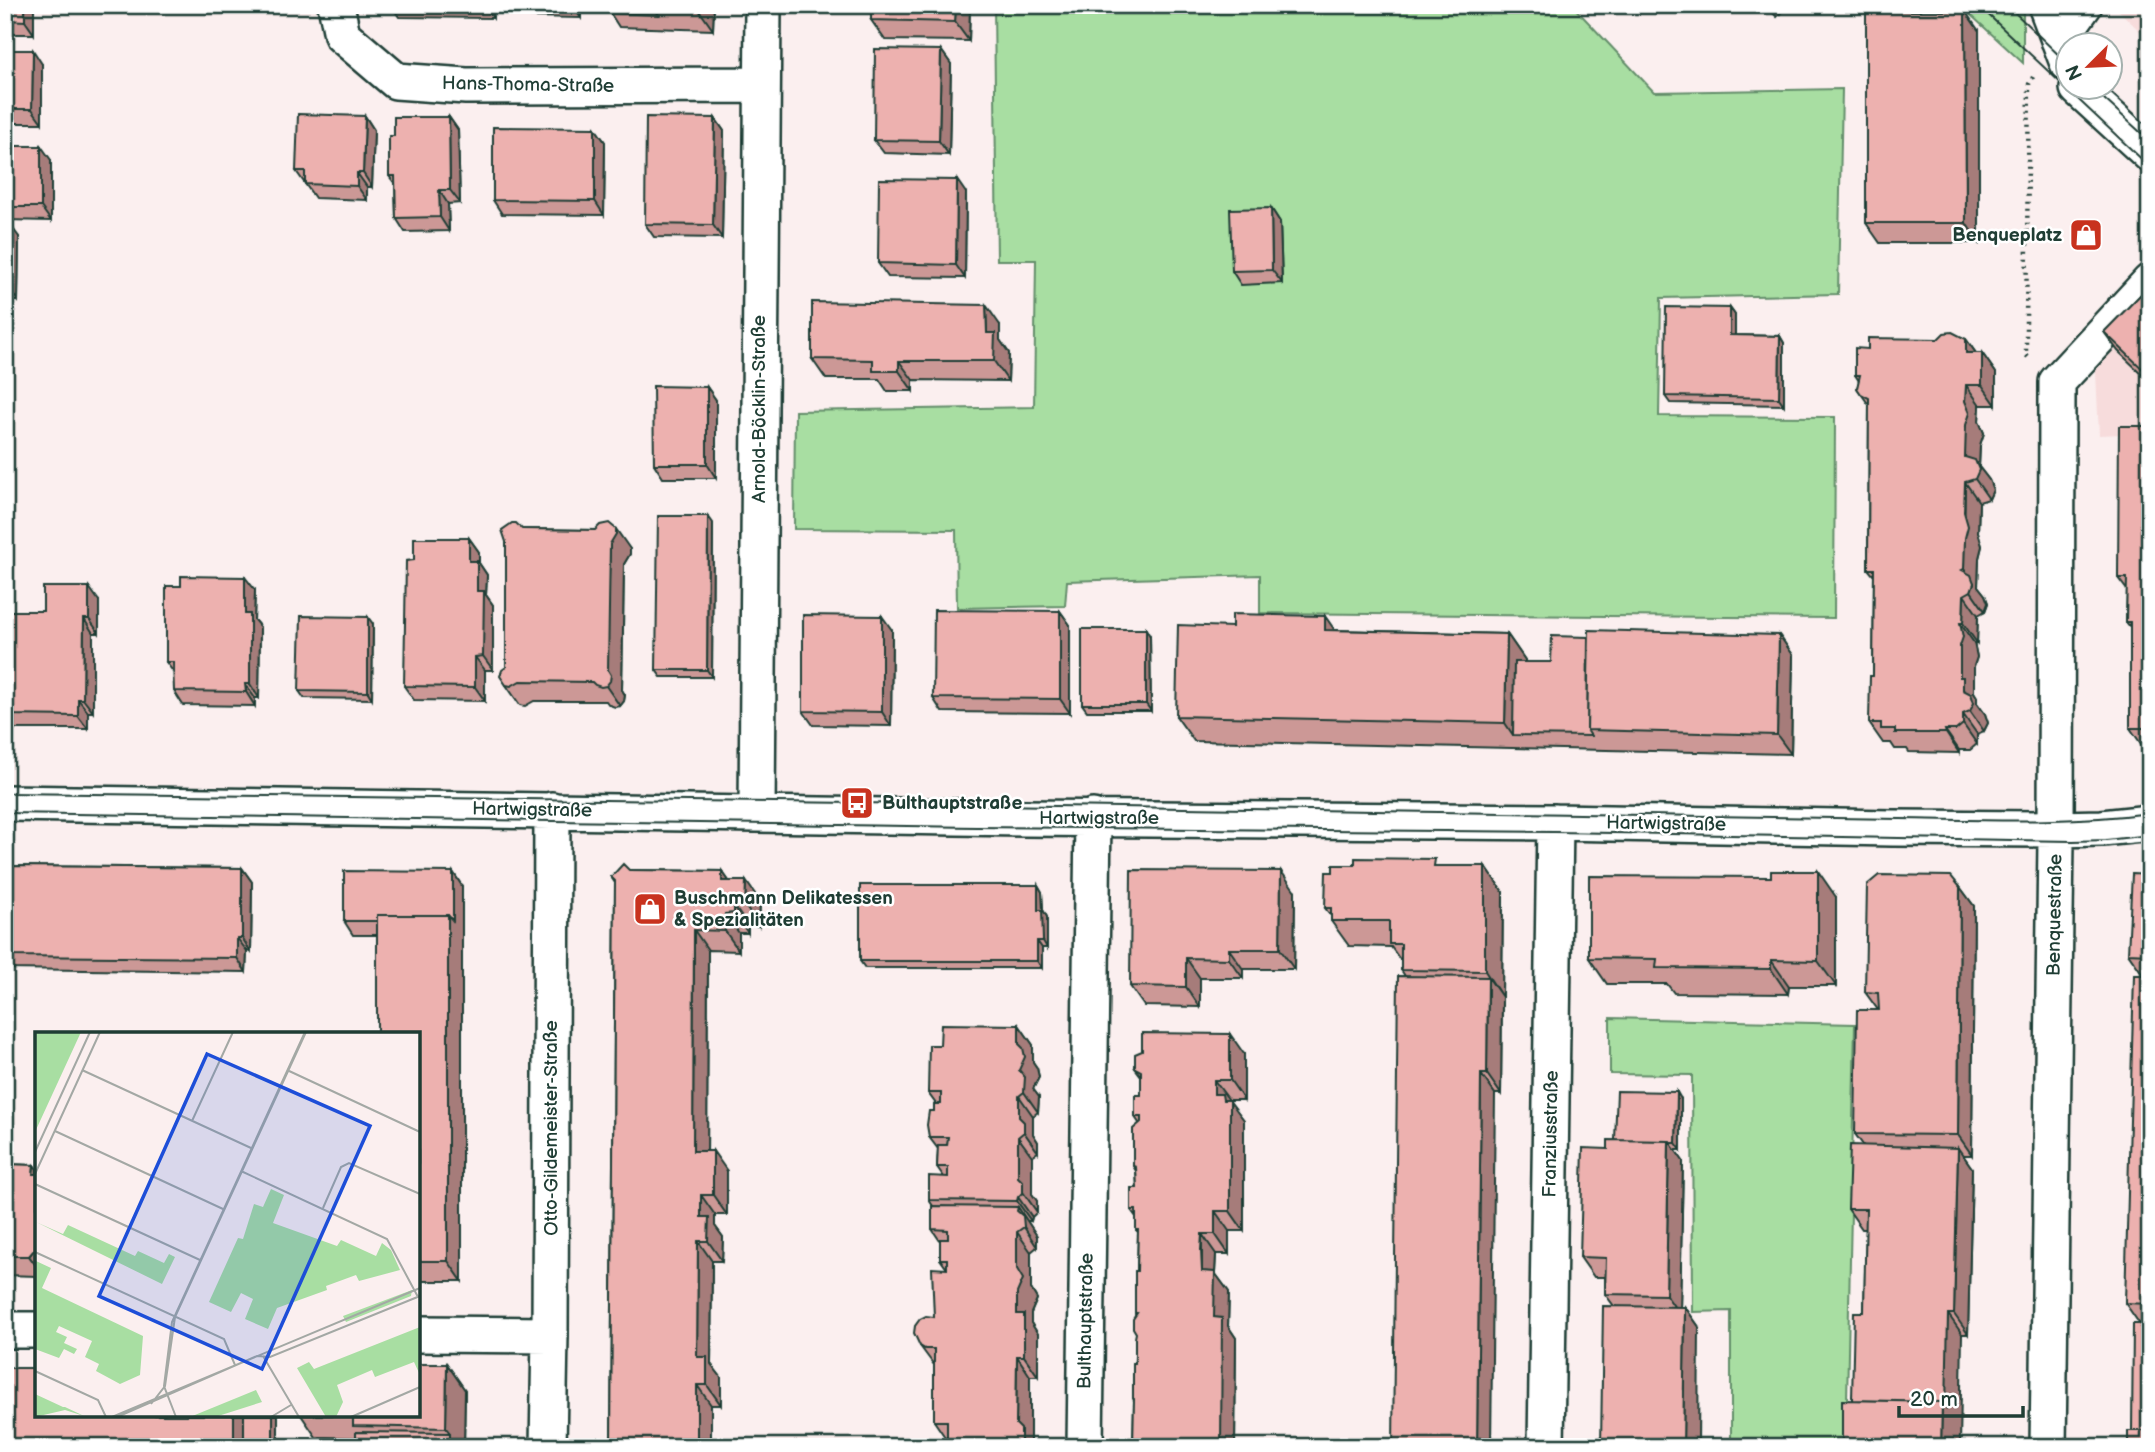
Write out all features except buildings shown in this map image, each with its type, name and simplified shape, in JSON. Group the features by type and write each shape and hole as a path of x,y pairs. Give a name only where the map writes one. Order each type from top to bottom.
{"street":[{"name":"Hans-Thoma-Straße","path":"336,5 342,35 396,82 466,86 762,85"},
{"name":"Arnold-Böcklin-Straße","path":"757,813 763,5"},
{"path":"2046,5 2056,32"},
{"path":"2072,32 2084,5"},
{"path":"2093,102 2150,154"},
{"path":"2057,382 2150,282"},
{"name":"Benquestraße","path":"2048,1447 2056,829 2057,382"},
{"name":"Hartwigstraße","path":"5,803 1022,818 2056,829 2150,823"},
{"name":"Otto-Gildemeister-Straße","path":"548,1447 552,810"},
{"name":"Bulthauptstraße","path":"1084,1447 1093,817"},
{"name":"Franziusstraße","path":"1546,1447 1555,822"},
{"path":"5,1330 35,1330"},
{"path":"420,1334 550,1335"}],"path":[{"path":"2054,60 2029,84 2026,355 2057,382"}],"shaded area":[{"path":"2113,5 2150,5 2150,41"},
{"path":"2150,294 2150,433 2099,435 2095,352"}],"green space":[{"path":"994,5 1572,5 1654,92 1842,89 1838,294 1661,298 1659,416 1835,417 1834,618 1260,613 1260,575 1067,581 1065,606 957,608 956,530 794,529 795,411 1034,407 1036,260 997,260"},
{"path":"1960,5 2021,5 2023,63"},
{"path":"1610,1018 1855,1024 1846,1447 1731,1447 1731,1311 1693,1312 1692,1075 1610,1074"}],"tram line":[{"path":"1978,5 2150,167"},
{"path":"2007,5 2054,50"},
{"path":"2107,102 2150,141"},
{"path":"5,793 1994,820 2088,819 2150,813"},
{"path":"5,813 2073,841 2150,835"}],"place":[{"name":"Benqueplatz","path":"2086,235"},
{"name":"Bulthauptstraße","path":"857,803"},
{"name":"Buschmann Delikatessen & Spezialitäten","path":"650,909"}]}
